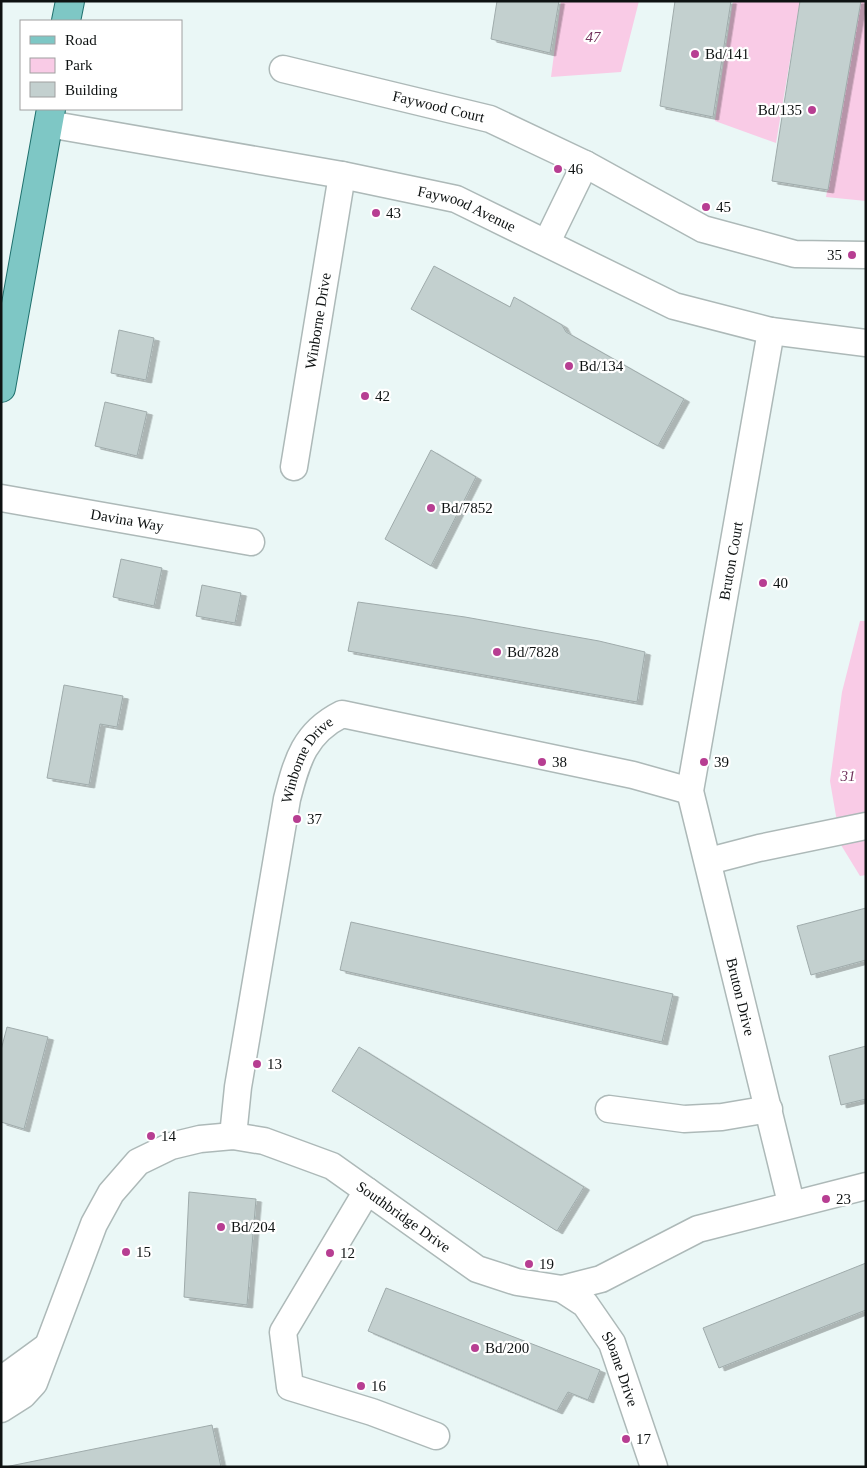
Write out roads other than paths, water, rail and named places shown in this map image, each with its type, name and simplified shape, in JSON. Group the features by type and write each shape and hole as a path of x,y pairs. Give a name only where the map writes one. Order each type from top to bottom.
{"main road":[{"path":"66,20 70,1"},
{"path":"1,388 50,116"}],"street":[{"name":"Faywood Court","path":"283,70 490,119 585,164 703,229 795,254 866,255"},
{"name":"Faywood Avenue","path":"50,116 456,199 674,306 771,331 866,343"},
{"path":"547,242 585,164"},
{"name":"Winborne Drive","path":"294,466 342,176"},
{"name":"Bruton Court","path":"690,791 771,331"},
{"name":"Davina Way","path":"1,498 251,542"},
{"name":"Winborne Drive","path":"233,1136 238,1087 287,799 298,759 311,736 326,722 342,714 633,775 690,791"},
{"name":"Bruton Drive","path":"690,791 709,861 791,1203"},
{"path":"709,861 759,848 866,826"},
{"path":"609,1109 684,1119 722,1117 768,1109"},
{"name":"Southbridge Drive","path":"1,1409 23,1395 34,1383 45,1348 64,1306 94,1224 111,1192 138,1162 172,1146 200,1139 233,1136 264,1141 332,1166 477,1269 517,1282 562,1289 601,1279 698,1229 791,1203 866,1186"},
{"path":"367,1191 283,1332 290,1386 372,1412 436,1436"},
{"name":"Sloane Drive","path":"562,1289 585,1304 612,1342 654,1467"},
{"name":"Southbridge Drive","path":"1,1380 45,1348"}],"place":[{"name":"Bd/141","path":"695,54"},
{"name":"Bd/135","path":"812,110"},
{"name":"46","path":"558,169"},
{"name":"45","path":"706,207"},
{"name":"43","path":"376,213"},
{"name":"35","path":"852,255"},
{"name":"Bd/134","path":"569,366"},
{"name":"42","path":"365,396"},
{"name":"Bd/7852","path":"431,508"},
{"name":"40","path":"763,583"},
{"name":"Bd/7828","path":"497,652"},
{"name":"38","path":"542,762"},
{"name":"39","path":"704,762"},
{"name":"37","path":"297,819"},
{"name":"13","path":"257,1064"},
{"name":"14","path":"151,1136"},
{"name":"23","path":"826,1199"},
{"name":"Bd/204","path":"221,1227"},
{"name":"15","path":"126,1252"},
{"name":"12","path":"330,1253"},
{"name":"19","path":"529,1264"},
{"name":"Bd/200","path":"475,1348"},
{"name":"16","path":"361,1386"},
{"name":"17","path":"626,1439"}],"park label":[{"name":"47","path":"593,37"},
{"name":"31","path":"848,776"}]}
